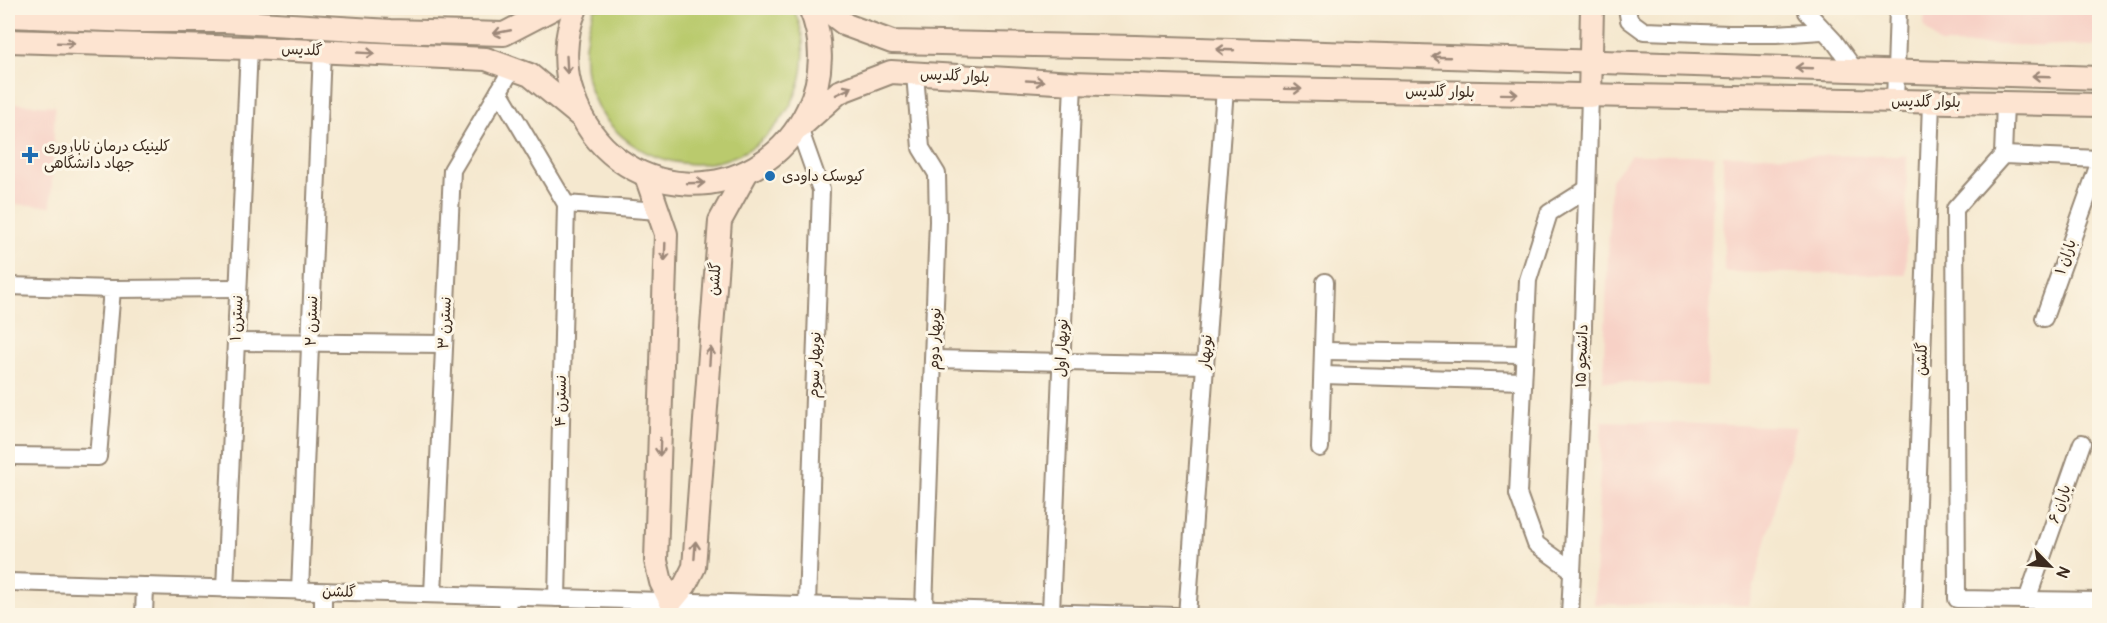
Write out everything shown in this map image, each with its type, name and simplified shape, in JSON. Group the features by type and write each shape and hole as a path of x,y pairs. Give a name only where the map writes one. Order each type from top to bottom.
{"main road":[{"name":"گلدیس","path":"8,16 133,21 224,21 390,31 504,34 554,8"},
{"path":"576,8 566,45 568,82 580,116 597,141 620,161 646,176 680,184 715,183 747,172 776,153 799,128 815,95 821,59 816,22 810,8"},
{"name":"بلوار گلدیس","path":"824,8 846,25 891,42 1257,51 2100,78"},
{"path":"1590,96 1592,8"},
{"name":"گلدیس","path":"8,41 249,48 486,59 530,75 580,116"},
{"path":"1254,88 1257,51"},
{"name":"بلوار گلدیس","path":"799,128 839,92 891,72 1073,83 1225,88 2100,105"},
{"name":"گلشن","path":"671,609 694,567 720,222 747,172"},
{"path":"646,176 666,234 656,561 671,609"}],"street":[{"path":"1627,8 1629,21 1644,31 1776,34 1822,31"},
{"path":"1807,8 1807,12 1855,70"},
{"path":"1895,102 1898,8"},
{"name":"نسترن ۱","path":"225,589 249,48"},
{"name":"نسترن ۲","path":"300,591 322,51"},
{"name":"نسترن ۳","path":"433,594 452,170 512,69"},
{"name":"نوبهار دوم","path":"915,74 921,148 937,174 938,222 924,608"},
{"name":"نوبهار اول","path":"1051,612 1073,83"},
{"name":"نوبهار","path":"1187,615 1225,88"},
{"path":"499,91 566,204 658,211"},
{"name":"دانشجو ۱۵","path":"1570,615 1582,357 1590,96"},
{"name":"گلشن","path":"1913,615 1931,102"},
{"path":"2005,103 2003,155 1955,209 1957,599 2100,600"},
{"name":"نوبهار سوم","path":"799,128 821,190 807,605"},
{"path":"2003,155 2100,160"},
{"name":"باران ۱","path":"2044,318 2100,160"},
{"path":"1572,570 1536,544 1518,494 1528,280 1548,213 1587,189"},
{"name":"نسترن ۴","path":"557,598 566,204"},
{"path":"1320,448 1325,282"},
{"path":"8,286 112,289 238,288"},
{"path":"8,456 98,457 112,289"},
{"path":"236,342 444,344"},
{"path":"1324,351 1524,354"},
{"path":"934,359 1205,365"},
{"path":"1323,375 1523,381"},
{"name":"باران ۶","path":"2027,600 2082,443"},
{"name":"گلشن","path":"8,582 557,598 671,609 807,605 825,610 924,608 968,613 1176,615"},
{"path":"144,615 145,586"},
{"path":"323,591 323,615"},
{"path":"507,615 508,597"}],"shaded area":[{"path":"1925,8 2099,8 2099,46 1940,44 1924,27"},
{"name":"کلینیک درمان ناباروری جهاد دانشگاهی","path":"8,103 55,106 51,206 8,204"},
{"path":"1631,155 1714,155 1707,386 1603,381 1611,180"},
{"path":"1723,155 1907,156 1906,275 1724,272"},
{"path":"1602,421 1796,427 1749,605 1594,604"}],"green space":[{"path":"595,8 793,8 801,31 804,56 800,81 791,104 760,141 723,160 684,163 646,152 614,129 593,96 585,55"}],"place":[{"name":"کلینیک درمان ناباروری جهاد دانشگاهی","path":"30,155"},
{"name":"کیوسک داودی","path":"770,176"}]}
